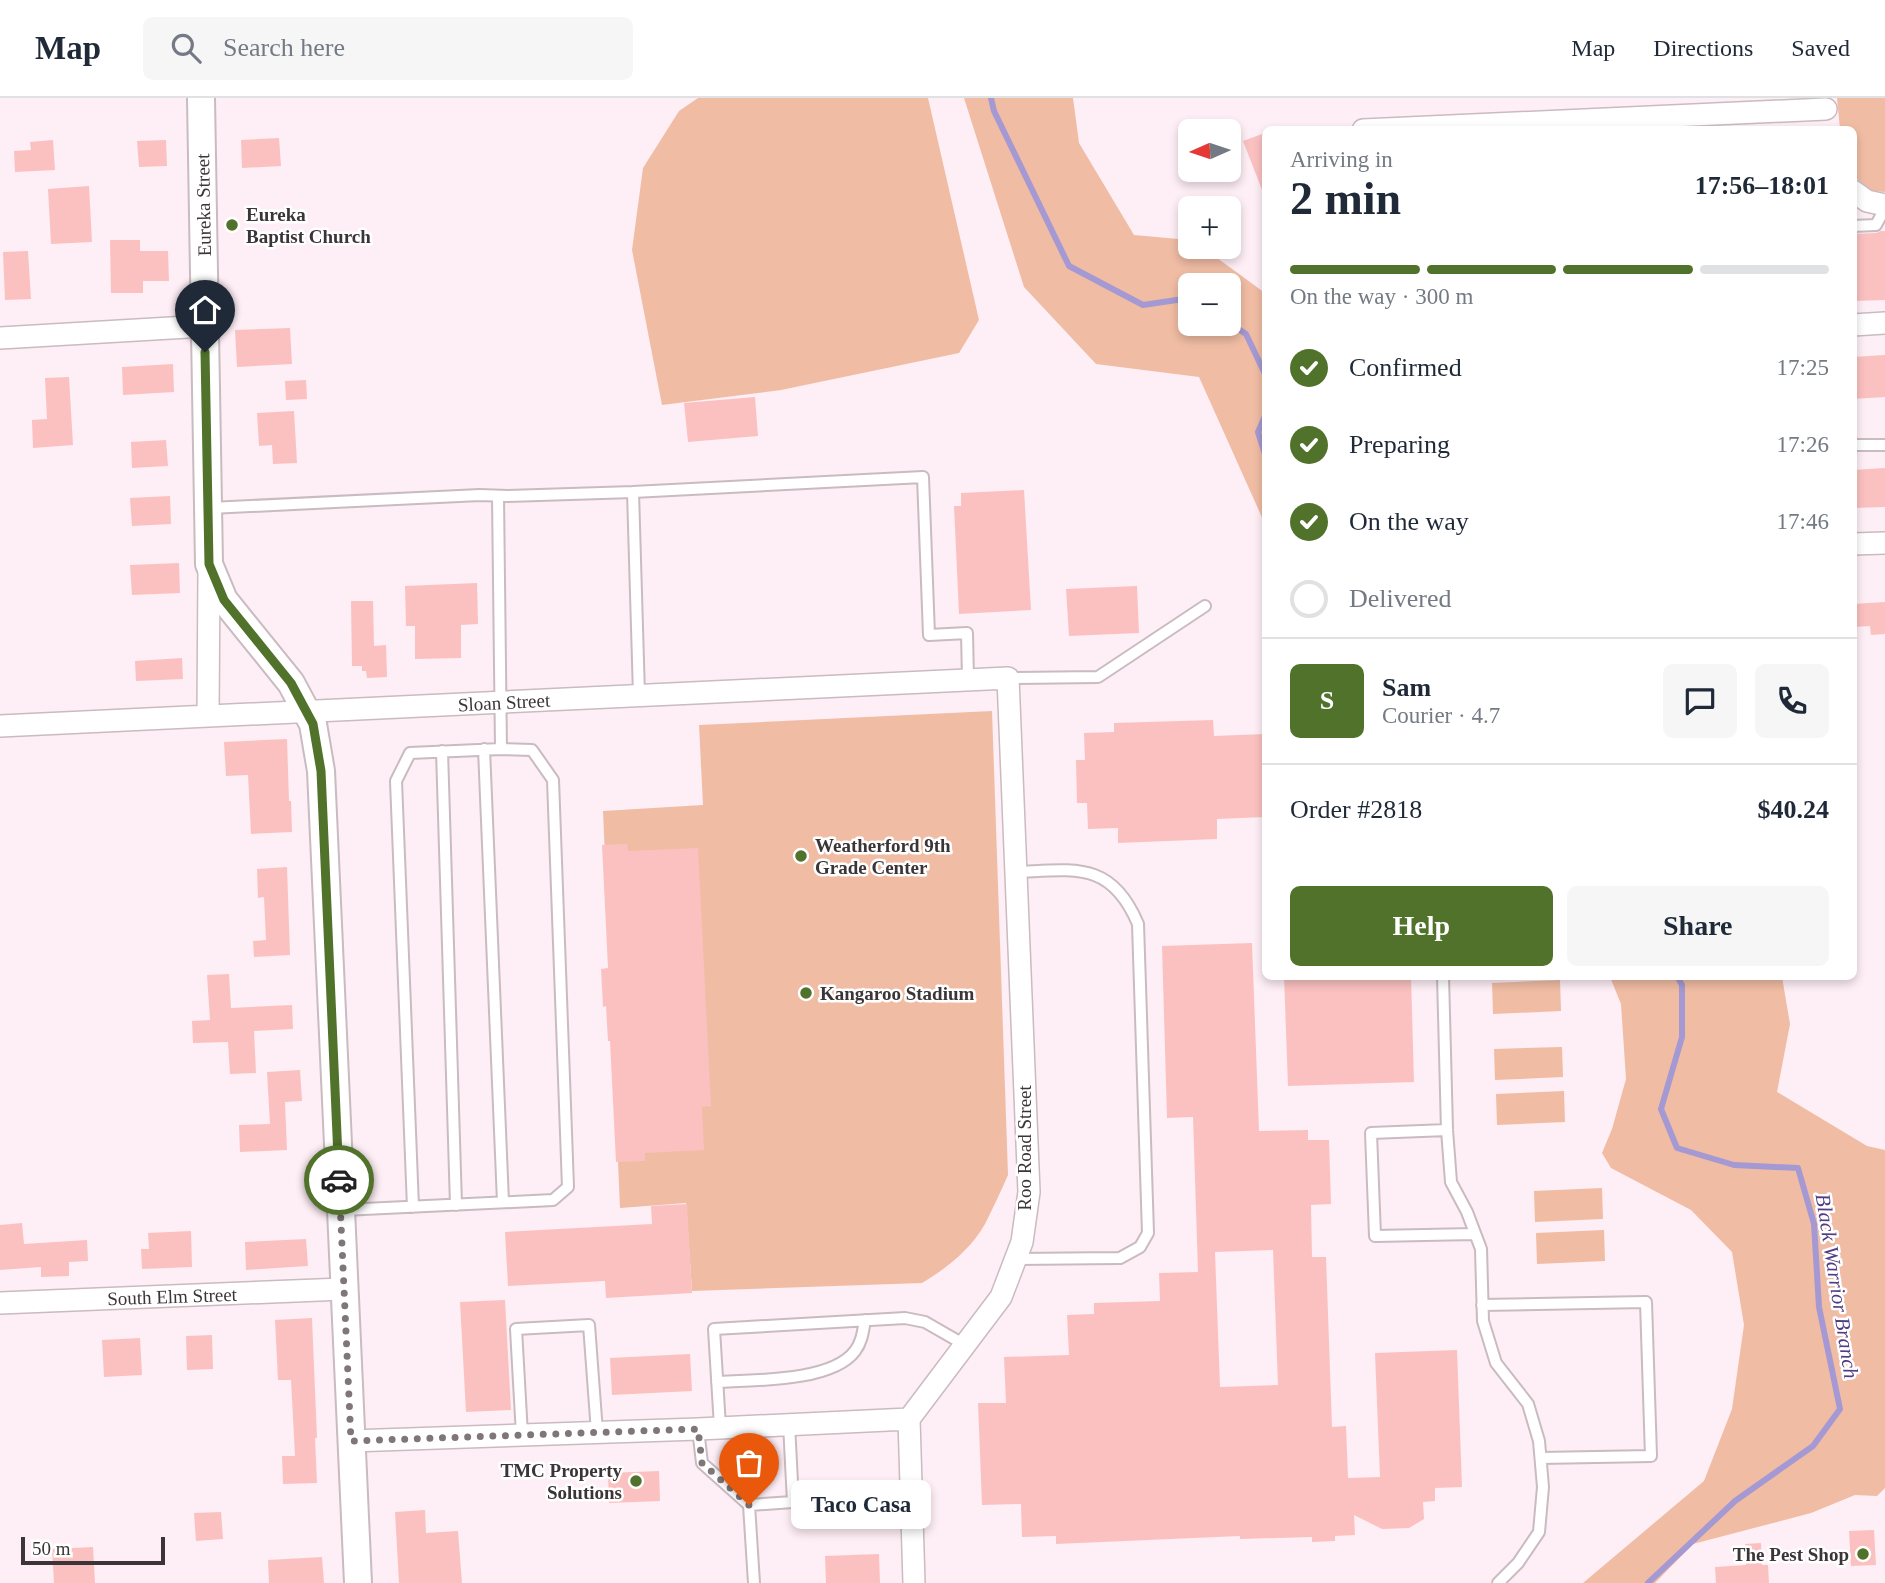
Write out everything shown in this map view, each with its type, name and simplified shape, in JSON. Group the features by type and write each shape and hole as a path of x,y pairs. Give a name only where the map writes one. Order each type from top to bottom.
{"street":[{"name":"Eureka Street","path":"201,98 209,564 208,716"},
{"path":"1466,126 1827,112"},
{"path":"1857,194 1867,201 1885,206"},
{"path":"1857,325 1885,323"},
{"path":"0,338 205,326"},
{"path":"1857,544 1885,543"},
{"name":"Eureka Street","path":"209,564 224,600 291,683 313,724 321,771 358,1583"},
{"name":"Sloan Street","path":"0,726 1008,678"},
{"name":"Roo Road Street","path":"909,1419 1001,1297 1022,1242 1028,1192 1008,678"},
{"name":"South Elm Street","path":"0,1303 343,1289"},
{"path":"351,1441 909,1419 914,1583"}],"lane":[{"path":"1857,226 1876,225 1885,206"},
{"path":"1857,446 1885,444"},
{"path":"207,508 466,496 633,492 923,477 929,635 967,633 968,679"},
{"path":"633,492 639,695"},
{"path":"498,496 502,749"},
{"path":"1008,678 1098,677 1206,606"},
{"path":"484,750 503,1202"},
{"path":"340,1210 412,1207 456,1205 553,1200 568,1187 553,780 532,750 410,753 396,781 412,1207"},
{"path":"442,751 456,1205"},
{"path":"1015,872 1081,870 1101,877 1117,889 1130,905 1138,924 1148,1233 1140,1247 1120,1258 1015,1259"},
{"path":"1443,980 1451,1182 1467,1212 1481,1249 1483,1321 1496,1363 1528,1404 1541,1458 1543,1487 1539,1532 1518,1563 1498,1583"},
{"path":"1447,1130 1371,1133 1375,1236 1475,1234"},
{"path":"1482,1305 1646,1302 1651,1456 1541,1458"},
{"path":"720,1427 714,1329 905,1318 925,1322 965,1345"},
{"path":"717,1382 787,1378 835,1366 849,1358 857,1349 862,1339 865,1320"},
{"path":"522,1435 516,1329 589,1325 597,1432"},
{"path":"749,1505 793,1502 789,1424"},
{"path":"698,1429 702,1463 749,1505 754,1583"}],"shaded area":[{"path":"698,98 928,98 979,320 959,353 781,390 662,405 632,250 643,168 679,111"},
{"path":"964,98 1073,98 1079,143 1134,235 1178,239 1178,259 1218,259 1238,273 1178,273 1178,336 1241,336 1241,275 1262,291 1262,517 1199,377 1096,364 1024,287"},
{"path":"1837,98 1885,98 1885,192 1872,191 1857,179 1857,126 1840,126"},
{"name":"Kangaroo Stadium","path":"992,711 1008,1175 985,1224 973,1242 957,1258 922,1283 692,1291 686,1203 620,1208 603,811 703,805 699,725"},
{"path":"1560,980 1561,1011 1493,1014 1492,983"},
{"path":"1611,980 1783,980 1790,1024 1777,1092 1867,1146 1885,1150 1885,1488 1877,1496 1855,1495 1811,1513 1693,1544 1655,1583 1583,1583 1704,1481 1732,1409 1744,1325 1732,1252 1691,1210 1611,1168 1602,1153 1612,1129 1626,1079 1621,1004"},
{"path":"1562,1047 1563,1077 1495,1080 1494,1049"},
{"path":"1564,1091 1565,1122 1497,1125 1496,1094"},
{"path":"1602,1188 1603,1219 1535,1222 1534,1191"},
{"path":"1604,1230 1605,1261 1537,1264 1536,1233"}],"building":[{"path":"1262,134 1262,190 1243,141"},
{"path":"279,138 281,166 242,168 241,140"},
{"path":"53,140 55,170 15,172 14,151 31,150 30,142"},
{"path":"166,140 167,166 139,167 137,141"},
{"path":"89,186 92,242 51,244 48,189"},
{"path":"1885,231 1885,300 1857,301 1857,234"},
{"path":"110,240 140,240 140,251 168,251 169,281 143,281 143,293 111,293"},
{"path":"28,251 31,299 5,300 3,252"},
{"path":"290,328 292,364 237,367 235,330"},
{"path":"1885,355 1885,397 1857,399 1857,357"},
{"path":"173,364 174,392 123,395 122,367"},
{"path":"69,377 73,445 33,448 32,420 47,419 45,378"},
{"path":"306,380 307,399 286,400 285,381"},
{"path":"755,397 758,436 688,442 684,403"},
{"path":"294,411 297,463 273,464 272,445 259,446 257,413"},
{"path":"166,440 168,466 132,468 131,442"},
{"path":"1885,468 1885,507 1857,508 1857,470"},
{"path":"1024,490 1031,610 959,614 954,506 961,506 961,493"},
{"path":"170,496 171,524 132,526 130,498"},
{"path":"179,563 180,593 132,595 130,565"},
{"path":"477,583 478,624 461,625 461,658 415,659 415,626 406,626 405,586"},
{"path":"1137,586 1139,633 1069,636 1066,589"},
{"path":"351,601 373,601 374,646 386,645 387,677 367,678 362,666 352,666"},
{"path":"1885,602 1885,634 1871,635 1870,626 1857,627 1857,604"},
{"path":"182,658 183,679 136,681 135,661"},
{"path":"1213,720 1214,736 1262,734 1262,817 1217,819 1217,839 1118,843 1118,828 1088,829 1087,803 1077,803 1076,760 1085,760 1084,733 1114,732 1114,723"},
{"path":"287,739 292,832 251,834 248,775 226,776 224,742"},
{"path":"627,844 628,851 698,848 711,1106 702,1107 704,1150 645,1153 645,1161 616,1162 610,1041 606,1006 603,1007 601,969 608,968 602,845"},
{"path":"287,867 290,955 254,957 253,941 266,940 264,897 258,898 257,869"},
{"path":"1252,943 1259,1131 1308,1130 1308,1140 1329,1140 1331,1204 1311,1205 1312,1257 1326,1257 1332,1427 1346,1426 1348,1478 1380,1477 1375,1353 1457,1350 1462,1487 1435,1488 1435,1501 1423,1502 1424,1519 1409,1528 1382,1529 1354,1515 1355,1535 1335,1536 1335,1541 1312,1542 1312,1537 1240,1539 1240,1536 1056,1544 1056,1536 1022,1537 1021,1504 982,1505 978,1403 1006,1403 1004,1357 1069,1355 1067,1315 1094,1314 1094,1303 1160,1301 1159,1273 1198,1272 1193,1117 1167,1118 1162,946","holes":["1273,1250 1278,1385 1220,1387 1215,1252"]},
{"path":"229,974 231,1008 292,1005 293,1029 254,1031 256,1073 230,1074 228,1042 193,1043 192,1021 210,1020 207,975"},
{"path":"1284,980 1411,980 1414,1082 1288,1086"},
{"path":"300,1070 302,1101 285,1102 287,1150 240,1152 239,1125 270,1124 267,1072"},
{"path":"687,1204 692,1293 606,1298 605,1281 508,1286 505,1232 652,1224 651,1206"},
{"path":"22,1223 24,1244 87,1240 88,1261 69,1262 69,1276 41,1277 41,1267 0,1270 0,1225"},
{"path":"191,1231 192,1267 142,1269 141,1249 149,1249 148,1233"},
{"path":"306,1239 308,1266 246,1270 245,1242"},
{"path":"505,1300 511,1410 466,1412 460,1302"},
{"path":"312,1318 317,1483 283,1484 282,1456 295,1456 291,1380 278,1380 275,1320"},
{"path":"212,1335 213,1369 187,1370 186,1336"},
{"path":"140,1338 142,1375 104,1377 102,1340"},
{"path":"690,1354 692,1391 612,1395 610,1358"},
{"path":"659,1471 660,1501 609,1503 608,1473"},
{"path":"425,1510 426,1533 458,1531 462,1583 399,1583 395,1512"},
{"path":"221,1512 223,1539 196,1541 194,1513"},
{"path":"1874,1530 1876,1565 1851,1566 1849,1531"},
{"path":"1761,1543 1762,1565 1768,1565 1769,1583 1716,1583 1715,1567 1746,1565 1745,1544"},
{"path":"93,1547 95,1583 54,1583 52,1549"},
{"path":"879,1554 880,1583 826,1583 825,1556"},
{"path":"322,1557 324,1583 269,1583 268,1560"}],"waterway":[{"name":"Black Warrior Branch","path":"991,98 994,111 1069,266 1143,305 1178,300"},
{"name":"Black Warrior Branch","path":"1241,331 1246,334 1262,368"},
{"name":"Black Warrior Branch","path":"1262,423 1258,432 1262,445"},
{"name":"Black Warrior Branch","path":"1648,1583 1735,1501 1813,1446 1840,1409 1819,1307 1814,1224 1798,1168 1734,1165 1677,1148 1661,1109 1682,1037 1682,985 1679,980"}],"way so far":[{"path":"339,1180 351,1441 698,1429 702,1463 749,1505"}],"place":[{"name":"Eureka Baptist Church","path":"232,225"},
{"name":"Weatherford 9th Grade Center","path":"801,856"},
{"name":"Kangaroo Stadium","path":"806,993"},
{"name":"TMC Property Solutions","path":"636,1481"},
{"name":"Taco Casa","path":"749,1505"},
{"name":"The Pest Shop","path":"1863,1554"}],"route":[{"path":"205,352 209,564 224,600 291,683 313,724 317,744 321,771 339,1180"}]}
